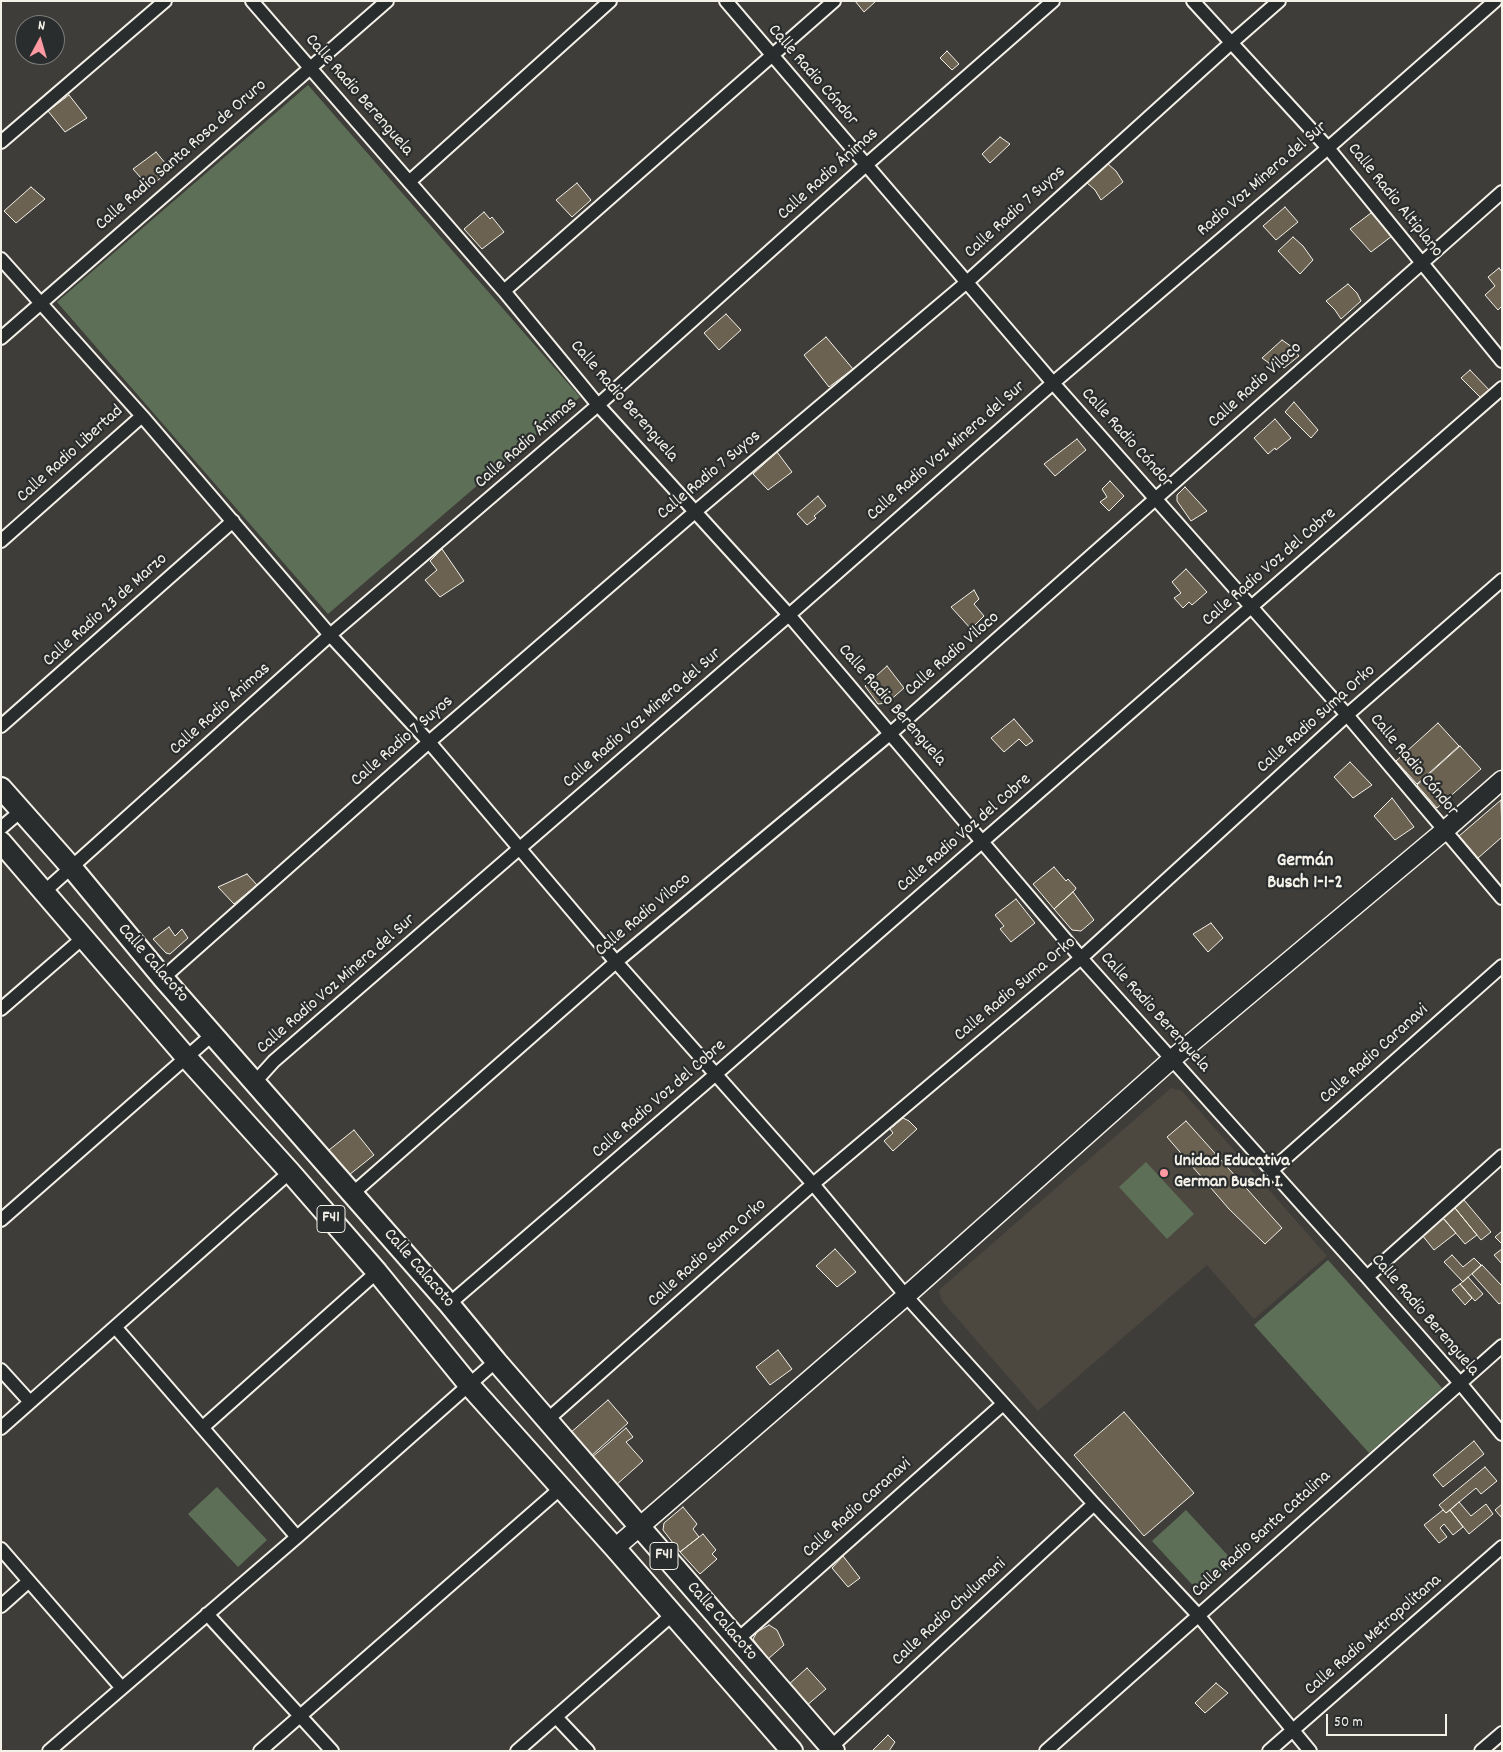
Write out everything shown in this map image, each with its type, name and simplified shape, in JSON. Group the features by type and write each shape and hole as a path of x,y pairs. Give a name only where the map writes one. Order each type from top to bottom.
{"main road":[{"name":"Calle Calacoto","path":"1,788 72,868 162,978 450,1304 496,1361 639,1528 832,1749"},
{"name":"Calle Calacoto","path":"1,842 186,1057 377,1272 469,1385 615,1548 792,1751"}],"street":[{"path":"1,142 165,1"},
{"name":"Calle Radio Berenguela","path":"252,1 504,290 598,405 696,510 789,615 892,733 1081,958 1460,1382 1502,1434"},
{"name":"Calle Radio Santa Rosa de Oruro","path":"1,338 387,1"},
{"path":"409,182 610,1"},
{"name":"Calle Radio Cóndor","path":"726,1 1053,383 1347,715 1444,832 1502,898"},
{"path":"504,290 834,1"},
{"name":"Calle Radio Ánimas","path":"45,892 330,635 598,405 866,165 1053,1"},
{"name":"Calle Radio Altiplano","path":"1193,1 1328,148 1502,361"},
{"name":"Calle Radio 7 Suyos","path":"162,978 429,742 696,510 967,282 1279,1"},
{"name":"Radio Voz Minera del Sur","path":"1053,383 1328,148 1495,1"},
{"name":"Calle Radio Viloco","path":"352,1194 616,962 892,733 1502,192"},
{"path":"1,259 142,416 330,635 429,742 616,962 813,1184 906,1296 1094,1504 1198,1615 1310,1751"},
{"name":"Calle Radio Voz Minera del Sur","path":"255,1082 274,1061 789,615 1053,383"},
{"name":"Calle Radio Voz del Cobre","path":"450,1304 1252,608 1502,388"},
{"name":"Calle Radio Libertad","path":"1,541 142,416"},
{"name":"Calle Radio 23 de Marzo","path":"1,726 233,521"},
{"name":"Calle Radio Suma Orko","path":"547,1420 813,1184 1081,958 1347,715 1502,580"},
{"path":"615,1548 906,1296 1171,1060 1444,832 1502,780"},
{"path":"1,828 21,811"},
{"path":"1,1009 84,937"},
{"name":"Calle Radio Caranavi","path":"1272,1170 1502,966"},
{"path":"1,1220 213,1034"},
{"path":"1367,1277 1502,1156"},
{"path":"1,1428 290,1172"},
{"path":"203,1427 377,1272"},
{"path":"116,1328 297,1537"},
{"name":"Calle Radio Santa Catalina","path":"1046,1751 1502,1346"},
{"path":"49,1751 297,1537 496,1361"},
{"path":"1,1370 30,1402"},
{"name":"Calle Radio Caranavi","path":"737,1640 1003,1404"},
{"path":"260,1751 562,1488"},
{"name":"Calle Radio Chulumani","path":"832,1749 1094,1504"},
{"name":"Calle Radio Metropolitana","path":"1269,1751 1502,1547"},
{"path":"1,1549 121,1687"},
{"path":"1,1606 29,1581"},
{"path":"208,1614 332,1751"},
{"path":"517,1751 673,1614"},
{"path":"556,1717 588,1751"},
{"path":"1481,1751 1502,1733"}],"shaded area":[{"name":"Unidad Educativa German Busch I.","path":"1171,1088 1182,1091 1327,1256 1254,1319 1207,1265 1038,1411 942,1301 939,1290"}],"green space":[{"path":"308,85 580,397 328,614 57,302"},
{"path":"1146,1162 1194,1214 1167,1239 1119,1187"},
{"path":"1328,1260 1442,1388 1369,1453 1254,1325"},
{"path":"217,1487 267,1540 238,1567 188,1514"},
{"path":"1186,1510 1233,1561 1199,1592 1152,1541"}],"building":[{"path":"855,1 876,1 864,12"},
{"path":"947,51 959,64 952,70 940,58"},
{"path":"69,95 87,118 65,132 48,111"},
{"path":"1000,137 1010,144 990,163 982,154"},
{"path":"156,152 171,170 149,187 133,169"},
{"path":"1108,164 1116,171 1123,182 1101,200 1095,190 1086,182"},
{"path":"577,183 591,200 572,217 556,200"},
{"path":"31,187 45,199 16,223 4,211"},
{"path":"1285,207 1298,222 1276,240 1263,226"},
{"path":"484,212 490,219 492,217 504,232 482,249 464,229"},
{"path":"1371,213 1392,236 1371,252 1350,229"},
{"path":"1293,237 1303,246 1313,260 1300,274 1278,251"},
{"path":"1499,268 1502,272 1502,306 1498,310 1485,295 1495,286 1488,277"},
{"path":"1348,284 1357,293 1361,301 1341,319 1326,301"},
{"path":"726,314 741,330 719,350 704,333"},
{"path":"826,337 853,369 829,387 804,355"},
{"path":"1282,340 1292,347 1299,356 1284,368 1277,361 1271,368 1269,363 1262,358"},
{"path":"1470,370 1492,393 1483,400 1461,378"},
{"path":"1294,402 1318,430 1311,438 1285,412"},
{"path":"1275,419 1291,438 1268,454 1254,438"},
{"path":"1077,439 1086,450 1055,476 1044,464"},
{"path":"777,452 792,472 768,490 753,474"},
{"path":"1110,481 1124,496 1109,511 1100,502 1107,497 1102,489"},
{"path":"1185,487 1207,511 1191,521 1177,501 1177,495"},
{"path":"818,496 826,506 807,525 797,514"},
{"path":"442,549 464,581 440,597 425,580 437,570 430,561"},
{"path":"1186,569 1207,592 1192,605 1189,602 1183,608 1174,598 1181,593 1172,582"},
{"path":"974,590 979,599 974,604 984,616 971,629 951,607"},
{"path":"887,666 904,688 887,703 878,704 865,686"},
{"path":"1014,719 1033,741 1026,746 1019,739 1004,752 991,738"},
{"path":"1438,723 1459,746 1417,784 1396,761"},
{"path":"1460,746 1481,769 1437,808 1417,785"},
{"path":"1350,762 1372,785 1353,798 1334,777"},
{"path":"1392,798 1414,827 1395,840 1374,816"},
{"path":"1501,800 1502,837 1478,858 1459,836"},
{"path":"1054,867 1066,881 1068,879 1076,888 1054,909 1033,884"},
{"path":"247,874 257,885 234,904 218,887"},
{"path":"1073,892 1094,920 1081,931 1072,930 1054,909"},
{"path":"1016,899 1035,923 1011,942 1000,929 1004,926 995,915"},
{"path":"1211,923 1223,938 1208,952 1193,934"},
{"path":"169,927 175,936 182,929 188,938 170,954 166,953 153,939"},
{"path":"903,1118 917,1129 893,1151 884,1141 893,1133 890,1129"},
{"path":"1186,1121 1282,1228 1265,1244 1229,1209 1167,1137"},
{"path":"354,1130 374,1155 349,1175 329,1150"},
{"path":"1464,1200 1491,1232 1481,1240 1455,1208"},
{"path":"1455,1208 1477,1235 1465,1244 1443,1218"},
{"path":"1443,1218 1456,1233 1434,1250 1422,1235"},
{"path":"1502,1231 1502,1244 1495,1237"},
{"path":"835,1249 856,1272 837,1287 816,1266"},
{"path":"1502,1249 1502,1264 1494,1255"},
{"path":"1452,1255 1463,1267 1474,1258 1481,1265 1463,1282 1444,1262"},
{"path":"1482,1265 1502,1286 1502,1302 1499,1304 1472,1274"},
{"path":"1468,1277 1483,1294 1475,1301 1460,1284"},
{"path":"1460,1284 1472,1298 1465,1305 1452,1290"},
{"path":"778,1350 792,1369 770,1385 756,1367"},
{"path":"608,1400 628,1423 590,1457 569,1434"},
{"path":"1124,1412 1194,1493 1144,1536 1074,1455"},
{"path":"626,1428 633,1437 626,1442 643,1461 615,1486 591,1458"},
{"path":"1474,1441 1484,1454 1443,1487 1433,1475"},
{"path":"1485,1467 1497,1481 1481,1494 1476,1488 1446,1513 1439,1505"},
{"path":"1459,1502 1471,1516 1486,1504 1493,1514 1469,1534 1450,1510"},
{"path":"1502,1504 1502,1518 1495,1510"},
{"path":"683,1507 697,1524 693,1529 699,1537 680,1552 663,1530 664,1523"},
{"path":"1443,1510 1446,1513 1450,1510 1463,1527 1453,1535 1444,1524 1440,1528 1447,1537 1439,1543 1424,1525"},
{"path":"703,1534 716,1550 712,1554 717,1559 700,1574 680,1552"},
{"path":"843,1556 860,1578 848,1587 832,1568"},
{"path":"769,1625 777,1630 784,1645 768,1659 753,1639 757,1632"},
{"path":"807,1668 826,1689 806,1706 788,1685"},
{"path":"1216,1683 1228,1693 1205,1713 1195,1703"},
{"path":"888,1735 895,1742 889,1751 872,1751"}],"place":[{"name":"Unidad Educativa German Busch I.","path":"1164,1173"}],"district":[{"name":"Germán Busch 1-1-2","path":"1305,873"}]}
